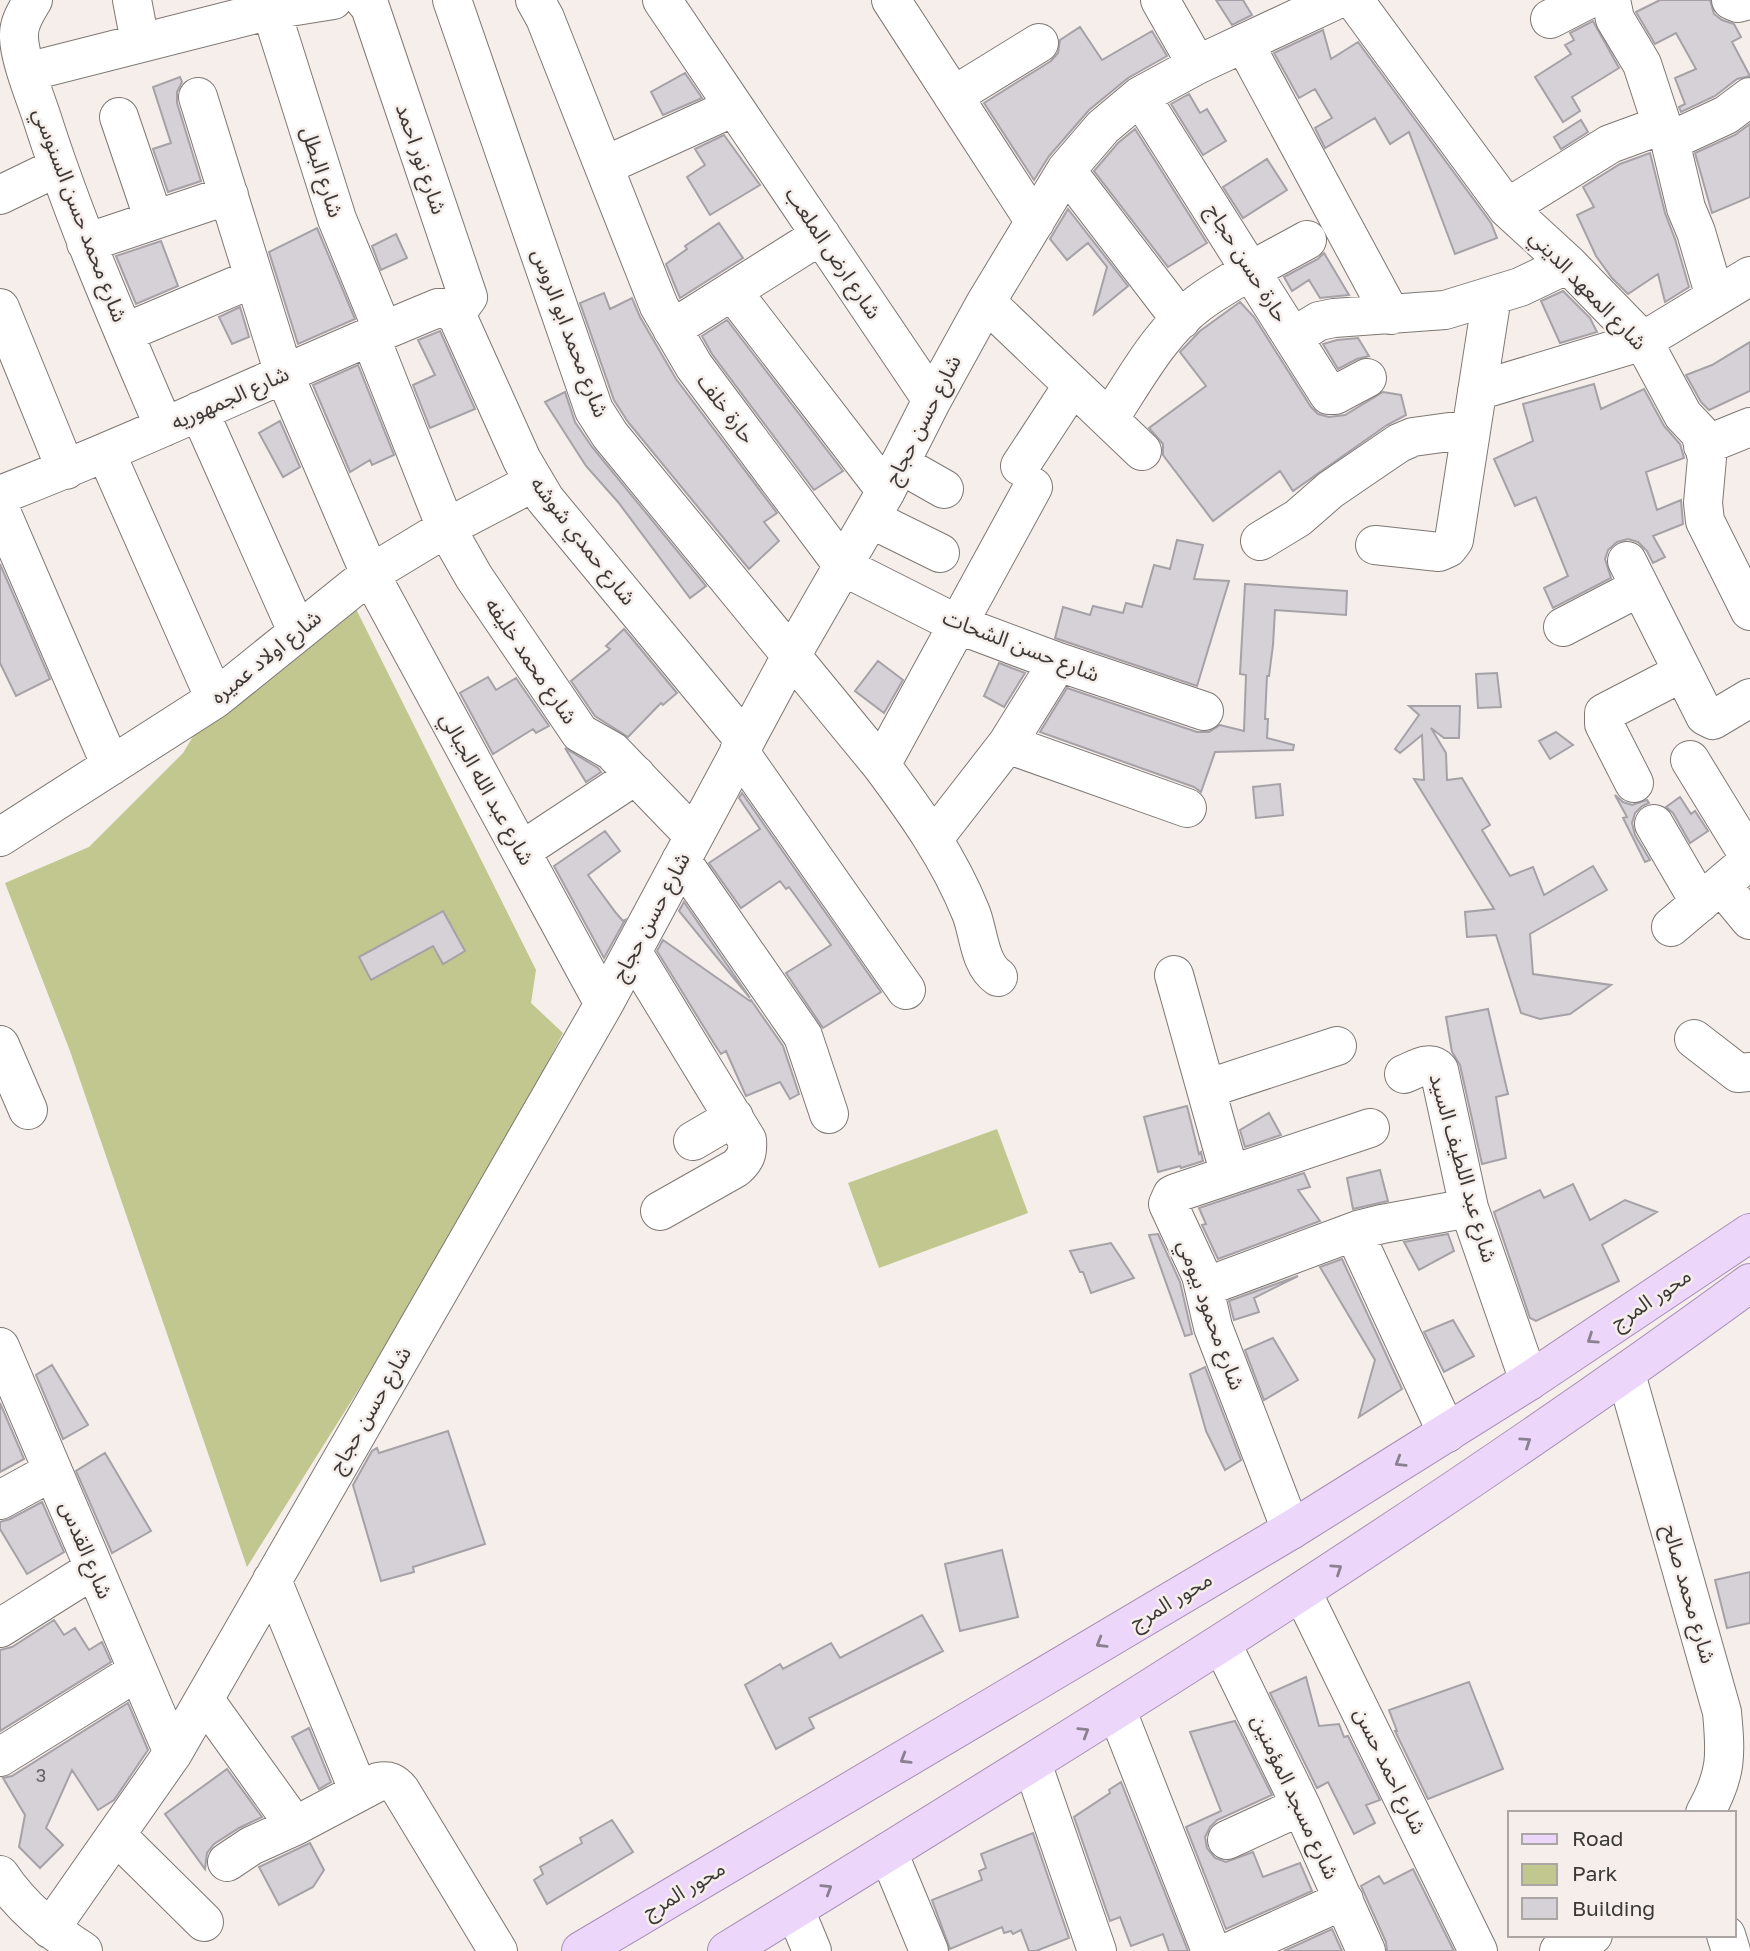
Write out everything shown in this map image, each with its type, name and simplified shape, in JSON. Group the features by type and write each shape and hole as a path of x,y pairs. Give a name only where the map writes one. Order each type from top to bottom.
{"main road":[{"name":"محور المرج","path":"581,1951 1291,1530 1529,1381 1750,1233"},
{"name":"محور المرج","path":"727,1951 1117,1711 1303,1592 1626,1374 1750,1283"},
{"path":"1367,1483 1398,1528"}],"street":[{"name":"شارع محمد حسن السنوسي","path":"33,0 19,26 18,37 27,72 86,243 164,427"},
{"path":"132,0 140,42"},
{"name":"شارع محمد ابو الروس","path":"452,0 594,410 610,435 881,765 934,838 973,917 987,965 998,977"},
{"name":"حارة خلف","path":"535,0 545,18 659,306 694,366 844,567"},
{"name":"شارع ارض الملعب","path":"662,0 932,400"},
{"path":"1160,0 1197,65"},
{"path":"1611,0 1615,19 1642,64 1666,133 1686,208 1715,297"},
{"path":"1731,0 1738,3 1749,0"},
{"name":"شارع حسن حجاج","path":"64,1943 116,1835 173,1754 633,953 742,746 886,491 986,302 1066,170 1103,127 1140,96 1197,65 1331,2"},
{"name":"شارع المعهد الديني","path":"1331,2 1507,208 1568,264 1643,341 1683,415 1700,433 1707,458 1703,503 1705,521 1750,611"},
{"path":"27,72 140,42 321,3"},
{"name":"شارع نور احمد","path":"321,3 467,294 468,297 455,314"},
{"name":"شارع البطل","path":"321,3 337,219 446,528"},
{"path":"907,5 953,96 1035,222"},
{"path":"953,96 1038,43"},
{"path":"1244,43 1391,315"},
{"name":"حارة حسن حجاج","path":"1140,96 1329,395 1335,395 1367,378"},
{"name":"شارع عبد الله الجبالي","path":"198,97 284,374 370,574 604,1004"},
{"path":"1507,208 1610,144 1666,133 1726,115 1750,97"},
{"path":"604,166 734,107"},
{"path":"119,117 154,220"},
{"path":"0,195 58,167"},
{"path":"1066,170 1181,320"},
{"path":"86,243 229,195"},
{"path":"672,329 821,235"},
{"path":"1109,419 1150,358 1198,304 1307,240"},
{"path":"1293,337 1319,321 1334,318 1445,310 1520,287 1568,264"},
{"path":"1477,391 1643,341 1750,276"},
{"path":"124,333 254,278"},
{"path":"732,291 886,491 940,553"},
{"path":"1375,545 1438,552 1451,544 1492,296"},
{"path":"986,302 1142,451"},
{"path":"0,308 66,470"},
{"name":"شارع الجمهوريه","path":"0,495 106,453 438,308 455,314"},
{"name":"شارع حمدي شوشه","path":"455,314 534,482 742,746 906,990"},
{"path":"881,765 959,625 1073,385"},
{"path":"200,411 297,631"},
{"path":"1703,446 1750,427"},
{"path":"1260,541 1298,518 1330,490 1399,443 1413,437 1471,429"},
{"path":"106,453 215,699"},
{"name":"شارع اولاد عميره","path":"0,837 215,699 370,574 446,528 534,482"},
{"path":"886,491 944,489"},
{"path":"0,509 111,766"},
{"name":"شارع محمد خليفه","path":"446,528 474,577 575,726 588,739 597,741 611,751 636,775 687,848 803,1036 829,1114"},
{"name":"شارع حسن الشحات","path":"844,567 959,625 1203,711"},
{"path":"1563,627 1634,574 1709,719 1713,720 1750,698"},
{"path":"934,838 1007,744 1058,662"},
{"path":"1634,783 1604,723 1604,713 1683,672"},
{"path":"1007,744 1187,808"},
{"path":"1671,927 1750,859 1690,760"},
{"path":"521,851 636,775"},
{"path":"1654,824 1710,894 1750,920"},
{"path":"633,953 747,1140 748,1151 744,1161 736,1168 660,1210"},
{"path":"1174,975 1230,1175 1370,1128"},
{"path":"1694,1039 1738,1073 1750,1072"},
{"path":"0,1045 28,1110"},
{"path":"1206,1089 1338,1046"},
{"name":"شارع عبد اللطيف السيد","path":"1404,1074 1430,1064 1439,1070 1469,1208 1529,1381"},
{"path":"693,1141 734,1117"},
{"name":"شارع محمود بيومي","path":"1230,1175 1176,1193 1168,1204 1205,1287 1213,1327 1291,1530"},
{"path":"1205,1287 1354,1232 1381,1224 1469,1208"},
{"path":"1354,1232 1447,1433"},
{"name":"شارع القدس","path":"2,1357 173,1754"},
{"name":"شارع محمد صالح","path":"1626,1374 1722,1712 1726,1748 1720,1787 1706,1811"},
{"path":"0,1500 53,1471"},
{"path":"0,1628 94,1569"},
{"path":"272,1580 359,1792"},
{"name":"شارع احمد حسن","path":"1303,1592 1478,1951"},
{"name":"شارع مسجد المؤمنين","path":"1222,1644 1301,1806 1366,1951"},
{"path":"0,1757 138,1671"},
{"path":"204,1699 295,1826"},
{"path":"1117,1711 1211,1951"},
{"path":"1032,1763 1097,1951"},
{"path":"227,1862 251,1846 378,1782 387,1781 396,1784 498,1951"},
{"path":"1227,1840 1301,1806"},
{"path":"116,1835 204,1922"},
{"path":"888,1852 929,1951"},
{"path":"0,1875 28,1910 64,1943"},
{"path":"1231,1951 1344,1900"},
{"path":"795,1910 812,1951"},
{"path":"1559,1951 1589,1937"}],"green space":[{"path":"355,607 536,970 531,1003 563,1033 467,1217 247,1567 70,1051 5,883 89,847 183,753 203,720"},
{"path":"997,1129 1028,1213 879,1268 848,1183"}],"building":[{"path":"1216,0 1243,0 1252,15 1232,25"},
{"path":"1660,0 1710,0 1714,14 1734,24 1741,37 1732,42 1750,76 1737,79 1715,96 1681,112 1679,107 1685,104 1675,78 1696,69 1676,33 1655,44 1636,12"},
{"path":"1593,21 1619,68 1572,97 1580,111 1563,122 1535,77 1571,54 1565,45 1574,40 1570,33"},
{"path":"1080,27 1102,60 1152,31 1167,56 1128,78 1089,110 1049,156 1034,180 984,103 1051,61 1058,53 1060,40"},
{"path":"1323,30 1331,59 1358,42 1491,223 1497,238 1455,254 1409,132 1390,144 1375,118 1325,148 1315,128 1332,118 1315,89 1299,98 1274,53"},
{"path":"685,73 702,98 663,115 651,92"},
{"path":"180,77 182,82 177,92 177,103 201,181 168,192 153,149 171,143 153,87"},
{"path":"1189,94 1200,113 1207,109 1226,141 1203,155 1171,104"},
{"path":"1581,120 1588,132 1561,149 1554,137"},
{"path":"1750,124 1750,197 1712,213 1695,153 1735,135"},
{"path":"1135,129 1207,243 1168,267 1094,171 1118,143"},
{"path":"724,135 760,185 710,215 687,177 705,165 695,149"},
{"path":"1650,153 1665,213 1689,287 1665,302 1658,274 1628,294 1596,256 1577,215 1594,207 1583,187 1620,164"},
{"path":"1267,159 1287,190 1243,218 1223,187"},
{"path":"1068,209 1128,286 1094,314 1107,267 1088,243 1067,260 1050,239"},
{"path":"719,223 743,258 680,298 666,264 687,249 685,246"},
{"path":"317,228 355,319 298,344 269,252"},
{"path":"396,234 407,258 381,270 372,246"},
{"path":"161,241 178,286 136,304 116,256"},
{"path":"1324,253 1349,295 1320,298 1309,280 1292,291 1284,277"},
{"path":"1563,291 1590,318 1597,332 1560,343 1541,301"},
{"path":"604,293 610,309 632,298 676,379 777,513 764,522 779,541 749,569 628,422 614,400 580,303"},
{"path":"1240,302 1254,317 1318,414 1329,417 1345,415 1383,392 1401,395 1406,415 1387,425 1293,491 1280,471 1213,521 1163,455 1163,444 1149,428 1206,386 1180,352 1200,331"},
{"path":"240,307 249,337 232,344 219,317"},
{"path":"727,320 843,471 814,490 712,354 702,336"},
{"path":"440,331 475,409 430,428 413,385 435,375 418,340"},
{"path":"1358,338 1369,356 1338,369 1323,344"},
{"path":"1750,342 1750,391 1709,410 1701,402 1686,375 1712,365"},
{"path":"358,365 394,455 372,465 370,460 350,472 313,385"},
{"path":"1594,384 1601,409 1644,389 1664,426 1680,444 1684,458 1646,472 1657,510 1681,500 1683,524 1653,536 1665,557 1653,563 1638,542 1628,539 1617,542 1608,550 1605,559 1611,578 1553,608 1544,588 1568,576 1536,497 1515,506 1494,459 1533,441 1523,404"},
{"path":"565,392 575,422 592,447 706,586 690,598 618,502 586,466 545,402"},
{"path":"280,421 300,467 283,477 259,433"},
{"path":"1177,540 1203,545 1194,579 1229,581 1197,686 1055,638 1063,607 1090,615 1093,606 1123,613 1126,603 1142,607 1154,565 1170,569"},
{"path":"0,564 50,679 16,696 0,663"},
{"path":"1245,584 1347,591 1346,615 1275,610 1273,645 1267,676 1267,738 1294,745 1293,750 1215,752 1201,792 1194,787 1040,732 1067,688 1197,732 1209,732 1220,725 1244,731 1246,675 1240,674"},
{"path":"624,629 677,693 663,705 661,703 628,737 595,716 571,681 610,649 606,646"},
{"path":"878,661 903,680 884,713 855,691"},
{"path":"999,663 1025,673 1004,707 984,696"},
{"path":"1497,673 1501,707 1478,708 1476,674"},
{"path":"488,677 496,690 516,678 549,726 536,733 533,729 493,754 460,693"},
{"path":"1409,706 1460,706 1459,738 1444,738 1431,728 1446,753 1447,780 1462,778 1490,825 1482,830 1510,876 1533,867 1544,895 1593,866 1607,890 1530,934 1533,974 1611,985 1570,1014 1540,1019 1521,1013 1496,935 1467,937 1465,912 1494,909 1414,779 1424,780 1422,735 1400,753 1395,749 1419,715"},
{"path":"1556,732 1573,745 1550,759 1539,741"},
{"path":"565,748 598,768 601,772 586,782"},
{"path":"1280,784 1283,815 1256,818 1253,787"},
{"path":"742,793 881,992 823,1028 786,973 831,945 789,887 786,889 780,881 741,908 709,863 760,829 739,798"},
{"path":"1615,795 1632,805 1647,800 1649,803 1635,813 1632,823 1635,835 1650,860 1645,862"},
{"path":"1680,797 1691,814 1695,811 1708,831 1690,843 1673,813 1666,807"},
{"path":"605,831 620,851 588,875 616,913 625,920 604,958 554,866"},
{"path":"684,902 750,998 679,911"},
{"path":"443,911 465,951 443,964 433,946 371,980 359,957"},
{"path":"663,940 751,1000 783,1046 799,1094 790,1099 780,1082 746,1096 726,1051 721,1054 657,951"},
{"path":"1488,1009 1508,1094 1496,1097 1506,1158 1482,1164 1460,1065 1452,1052 1446,1017"},
{"path":"1187,1106 1203,1161 1158,1172 1144,1117"},
{"path":"1269,1113 1281,1135 1245,1147 1240,1130"},
{"path":"1380,1170 1388,1201 1353,1209 1347,1178"},
{"path":"1304,1173 1310,1187 1298,1190 1320,1221 1218,1259 1202,1225 1206,1224 1199,1208"},
{"path":"1573,1184 1590,1220 1625,1200 1657,1212 1602,1245 1619,1281 1536,1321 1530,1318 1494,1212 1540,1190 1544,1198"},
{"path":"1158,1234 1180,1282 1192,1334 1185,1336 1149,1235"},
{"path":"1448,1234 1454,1251 1419,1270 1404,1242"},
{"path":"1111,1243 1134,1278 1091,1293 1083,1272 1080,1272 1070,1251"},
{"path":"1342,1259 1402,1389 1359,1417 1375,1360 1320,1267"},
{"path":"1298,1276 1254,1298 1259,1312 1234,1320 1229,1301"},
{"path":"1453,1320 1474,1356 1444,1372 1424,1332"},
{"path":"1273,1338 1298,1380 1264,1400 1245,1350"},
{"path":"52,1365 88,1425 63,1439 36,1375"},
{"path":"1205,1367 1241,1460 1225,1470 1206,1431 1190,1374"},
{"path":"0,1403 24,1459 0,1472"},
{"path":"448,1431 485,1544 413,1567 414,1572 381,1581 353,1485 372,1451 377,1448 379,1453"},
{"path":"105,1453 151,1531 112,1553 76,1471"},
{"path":"42,1502 64,1552 27,1574 0,1529 0,1522"},
{"path":"1002,1550 1018,1617 960,1631 945,1564"},
{"path":"1750,1572 1750,1623 1727,1628 1715,1580"},
{"path":"922,1615 943,1651 809,1718 814,1728 776,1749 745,1685 780,1664 783,1669 831,1643 840,1658"},
{"path":"54,1620 64,1635 75,1628 89,1650 102,1642 111,1662 0,1731 0,1650 12,1647"},
{"path":"1306,1677 1319,1726 1339,1724 1344,1737 1348,1736 1380,1800 1366,1805 1375,1823 1354,1834 1328,1782 1317,1788 1270,1693"},
{"path":"1469,1682 1503,1769 1428,1799 1395,1731 1389,1710"},
{"path":"128,1703 148,1750 114,1800 98,1810 72,1770 46,1828 63,1845 40,1868 19,1847 25,1815 3,1778 12,1776"},
{"path":"1235,1721 1272,1795 1217,1820 1205,1837 1207,1848 1215,1858 1226,1862 1253,1852 1263,1877 1300,1863 1312,1891 1226,1929 1186,1827 1221,1811 1190,1732"},
{"path":"309,1728 331,1782 319,1789 292,1737"},
{"path":"227,1769 262,1817 214,1844 207,1853 205,1869 165,1814"},
{"path":"1121,1782 1188,1951 1169,1951 1163,1934 1131,1946 1120,1917 1110,1921 1074,1817 1110,1793 1109,1790"},
{"path":"612,1820 633,1852 547,1904 534,1880 543,1874 540,1867 582,1843 580,1838"},
{"path":"1033,1833 1069,1938 1036,1951 1029,1951 1021,1930 1013,1934 1011,1931 1004,1933 1002,1927 950,1949 932,1900 982,1880 979,1871 986,1868 981,1854"},
{"path":"310,1843 324,1870 313,1887 279,1905 259,1867"},
{"path":"1413,1869 1454,1951 1387,1951 1386,1942 1361,1886 1379,1876 1384,1884"},
{"path":"1332,1929 1342,1951 1284,1951"}]}
